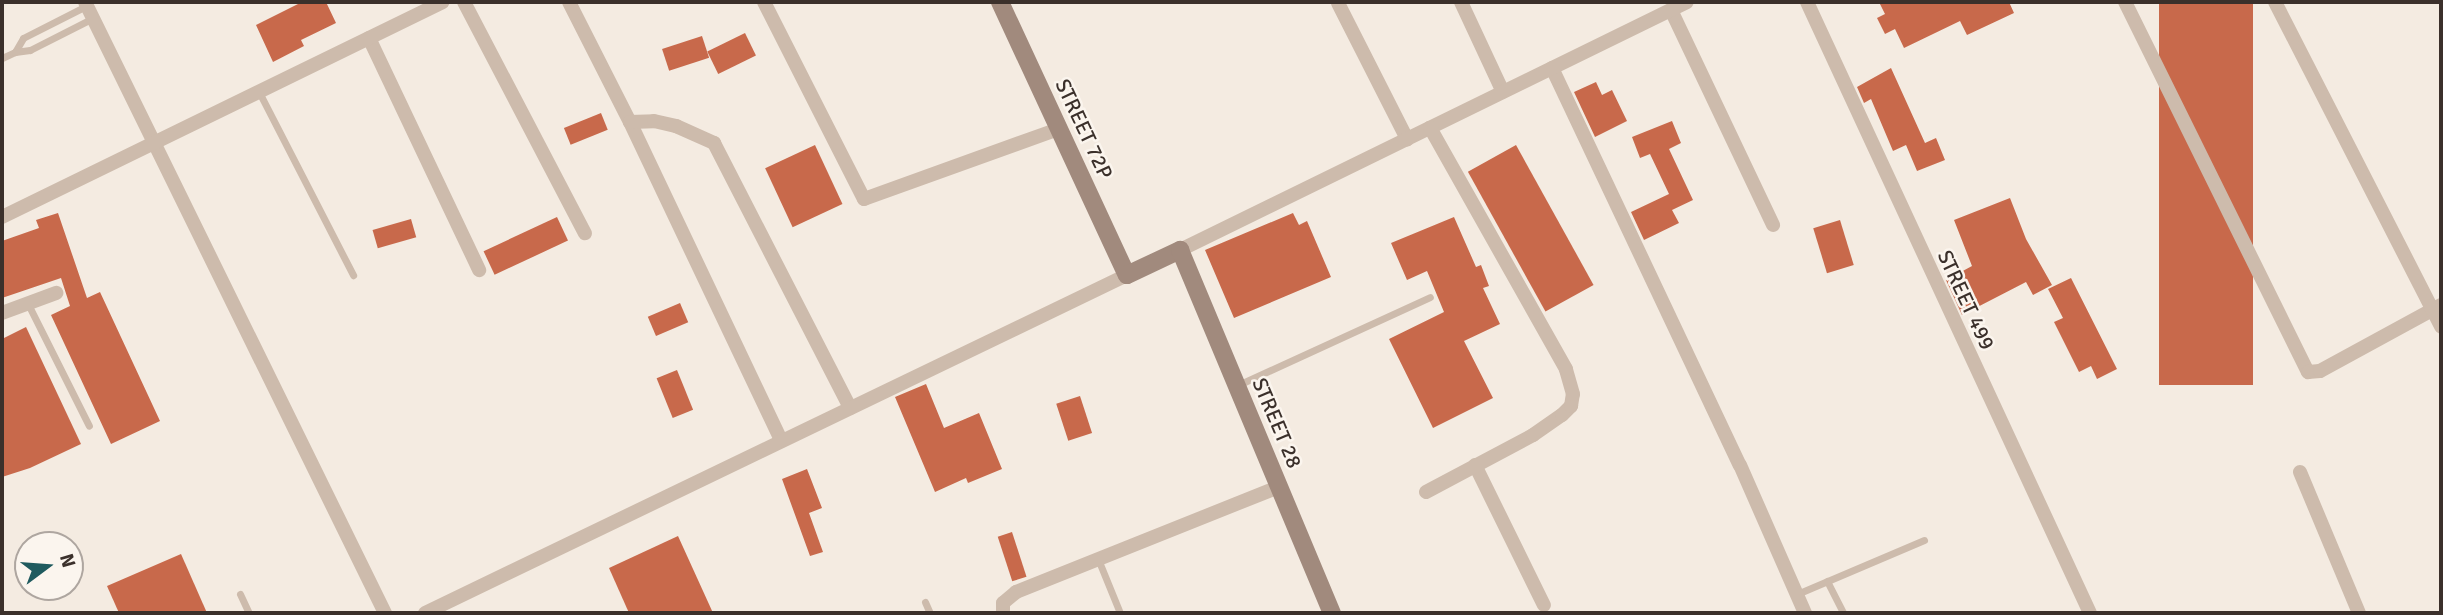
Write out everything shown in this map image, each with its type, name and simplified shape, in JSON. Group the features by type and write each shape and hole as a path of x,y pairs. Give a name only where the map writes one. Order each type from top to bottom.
{"street":[{"path":"2,217 442,2"},
{"path":"464,2 585,233"},
{"path":"569,2 630,122 781,440"},
{"path":"764,2 864,199 878,197 1058,130"},
{"name":"STREET 72P","path":"1000,2 1127,275"},
{"path":"1461,2 1503,92"},
{"path":"425,613 1180,250 1687,2"},
{"name":"STREET 499","path":"1807,2 2090,613"},
{"path":"2125,2 2308,372 2320,371 2437,307"},
{"path":"2275,2 2437,307 2441,327"},
{"path":"1338,3 1407,139"},
{"path":"88,8 385,613"},
{"path":"1671,10 1773,225"},
{"path":"369,38 479,270"},
{"path":"1552,68 1740,465 1805,613"},
{"path":"630,122 654,121 676,126 714,143 850,408"},
{"path":"1426,492 1562,415 1571,406 1573,394 1566,369 1430,128"},
{"name":"STREET 28","path":"1180,250 1332,613"},
{"path":"2,313 56,293"},
{"path":"1475,465 1544,605"},
{"path":"2300,472 2359,613"},
{"path":"1003,613 1003,603 1016,592 1279,487"}],"lane":[{"path":"15,52 23,38 88,8"},
{"path":"2,58 15,52 30,50 88,8"},
{"path":"259,92 353,275"},
{"path":"1237,386 1430,298"},
{"path":"28,304 89,426"},
{"path":"1797,594 1924,540"},
{"path":"1098,559 1120,613"},
{"path":"1827,581 1843,613"},
{"path":"240,594 249,613"},
{"path":"925,602 930,613"}],"building":[{"path":"302,2 326,2 336,23 301,40 304,46 273,62 256,25"},
{"path":"1879,2 2009,2 2014,13 1967,35 1960,21 1904,48 1895,29 1885,34 1877,18 1885,14"},
{"path":"2159,2 2253,2 2253,385 2159,385"},
{"path":"745,33 756,55 718,74 707,51"},
{"path":"702,36 709,58 669,71 662,49"},
{"path":"1891,68 1925,143 1936,138 1945,160 1917,171 1906,145 1893,151 1871,99 1864,103 1857,87"},
{"path":"1596,82 1602,95 1612,90 1627,121 1595,137 1574,92"},
{"path":"601,113 608,130 571,145 564,128"},
{"path":"1672,121 1681,143 1669,149 1693,200 1672,210 1679,223 1644,240 1631,212 1669,194 1650,154 1640,158 1632,137"},
{"path":"815,145 842,204 793,227 765,168"},
{"path":"1516,145 1594,285 1545,312 1468,172"},
{"path":"2010,198 2026,239 2052,285 2033,295 2026,282 1962,315 1946,280 1972,266 1954,220"},
{"path":"58,213 87,298 100,292 160,421 111,444 51,315 70,306 61,278 2,298 2,241 39,228 36,220"},
{"path":"1293,213 1299,225 1307,221 1331,277 1234,318 1205,250"},
{"path":"557,217 568,241 495,275 484,251"},
{"path":"1454,217 1476,267 1481,265 1489,286 1483,288 1500,324 1464,341 1493,398 1433,428 1389,339 1444,312 1427,271 1407,280 1391,243"},
{"path":"411,219 416,237 378,248 373,230"},
{"path":"1840,220 1854,265 1827,273 1813,228"},
{"path":"2071,278 2117,369 2097,379 2091,366 2079,372 2054,322 2063,318 2048,289"},
{"path":"680,303 688,322 656,336 648,317"},
{"path":"26,327 81,444 30,468 2,477 2,339"},
{"path":"677,370 693,410 673,418 657,378"},
{"path":"926,384 944,428 979,413 1002,469 968,483 966,478 935,492 895,397"},
{"path":"1080,396 1092,433 1068,441 1056,404"},
{"path":"807,469 822,508 809,513 823,552 810,556 782,479"},
{"path":"1012,532 1027,577 1012,581 998,537"},
{"path":"678,536 713,613 629,613 609,568"},
{"path":"181,554 207,613 119,613 107,586"}]}
